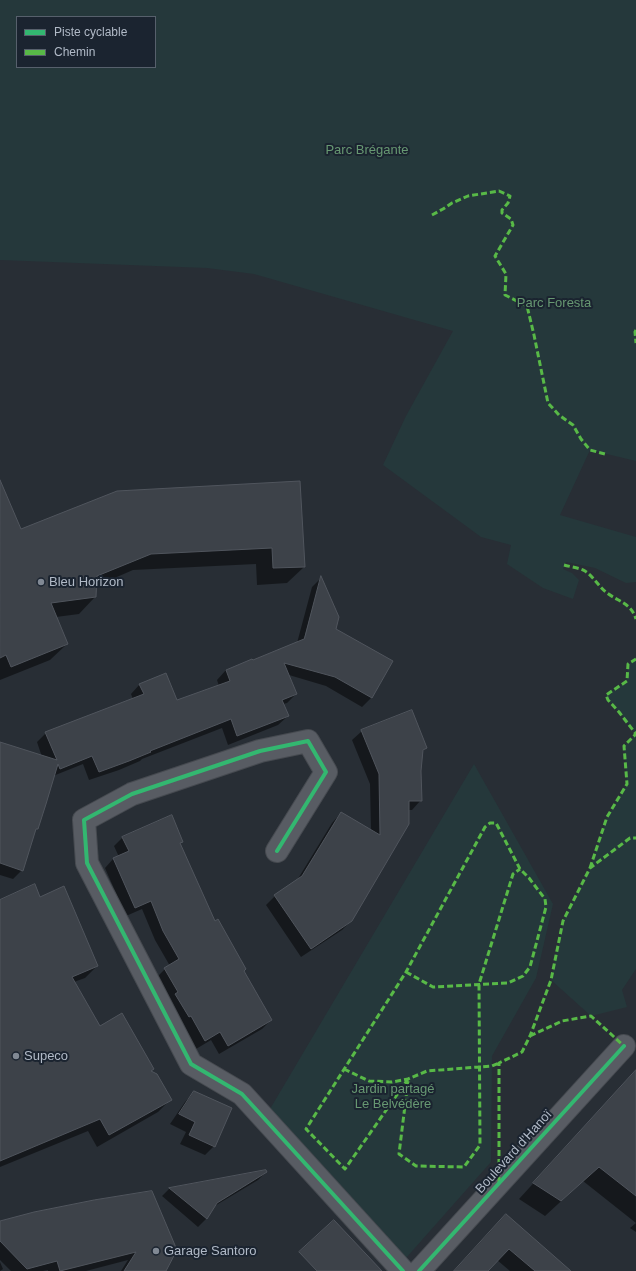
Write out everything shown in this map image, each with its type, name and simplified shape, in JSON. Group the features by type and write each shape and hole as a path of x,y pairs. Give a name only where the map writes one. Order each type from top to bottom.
{"street":[{"path":"277,851 326,772 308,741 260,751 132,794 84,820 87,863 191,1064 242,1094 403,1271"},
{"name":"Boulevard d'Hanoï","path":"420,1271 624,1046"}],"green space":[{"name":"Parc Brégante","path":"0,0 636,0 636,461 590,450 560,515 636,537 636,582 626,583 595,568 566,562 563,569 572,573 579,580 573,599 543,588 507,564 511,545 481,537 383,465 406,416 453,331 254,274 207,268 0,260"},
{"path":"636,659 636,734 608,700 606,695 627,681 628,664"},
{"path":"636,734 636,969 622,990 627,1007 591,1016 551,980 563,921 590,868 607,817 627,784 624,746"},
{"name":"Jardin partagé Le Belvédère","path":"474,764 553,904 536,978 492,1056 491,1162 406,1258 270,1109"}],"building":[{"name":"Bleu Horizon","path":"0,480 21,529 117,491 300,481 305,567 273,568 272,548 151,554 97,576 96,597 51,603 68,644 11,667 6,655 0,658"},
{"path":"321,576 339,617 336,629 393,661 372,698 335,677 284,663 297,694 282,700 289,716 237,736 231,719 99,772 92,756 60,769 58,764 23,871 0,863 0,742 57,760 45,732 144,694 139,684 166,673 177,700 230,681 226,670 304,639"},
{"path":"412,710 427,748 423,750 421,771 422,801 409,801 409,824 352,921 311,949 274,895 302,876 341,812 380,835 379,774 361,730"},
{"path":"172,815 183,842 180,843 215,921 218,919 246,969 244,971 272,1020 228,1046 220,1032 205,1041 191,1016 189,1017 175,994 178,992 164,968 179,959 163,931 151,901 135,908 113,858 129,851 122,837"},
{"path":"35,884 40,897 64,886 98,966 72,977 100,1026 122,1013 154,1069 151,1071 157,1074 172,1100 109,1135 100,1119 0,1161 0,900"},
{"path":"636,1070 636,1196 599,1167 561,1201 533,1183"},
{"path":"194,1091 232,1108 215,1147 189,1135 195,1122 179,1114"},
{"path":"266,1170 267,1172 217,1203 207,1219 169,1188"},
{"path":"152,1191 177,1250 166,1271 124,1271 136,1252 60,1271 57,1261 27,1269 0,1241 0,1221 34,1212 94,1200"},
{"path":"506,1214 571,1271 535,1271 509,1249 488,1271 454,1271"},
{"path":"334,1220 382,1271 317,1271 299,1252"}],"marked path":[{"path":"432,215 452,203 468,196 499,191 510,196 508,203 502,210 502,213 511,219 513,225 495,256 506,274 505,295 527,306 548,403 559,415 573,425 581,439 590,450 605,454"},
{"path":"636,330 636,343"},
{"path":"564,565 585,571 607,593 628,606 636,619"},
{"path":"590,868 607,817 627,784 624,746 636,734 608,700 606,695 627,681 628,664 636,659"},
{"path":"406,972 433,987 508,983 523,976 530,967 546,907 545,899 520,869 496,823 490,823 485,827 406,972 306,1129 345,1169 408,1079"},
{"path":"499,1183 499,1063 522,1052 530,1036 551,980 563,921 590,868 630,838 636,838"},
{"path":"408,1081 399,1154 416,1166 464,1167 480,1145 479,984 513,874 520,869"},
{"path":"530,1036 562,1021 591,1016 624,1046"},
{"path":"344,1069 369,1081 392,1082 408,1079 427,1071 492,1066 499,1063"}],"cycle path":[{"path":"277,851 326,772 308,741 260,751 132,794 84,820 87,863 191,1064 242,1094 403,1271"},
{"path":"419,1271 624,1046"}],"place":[{"name":"Bleu Horizon","path":"41,582"},
{"name":"Supeco","path":"16,1056"},
{"name":"Garage Santoro","path":"156,1251"}],"park label":[{"name":"Parc Foresta","path":"554,303"}]}
